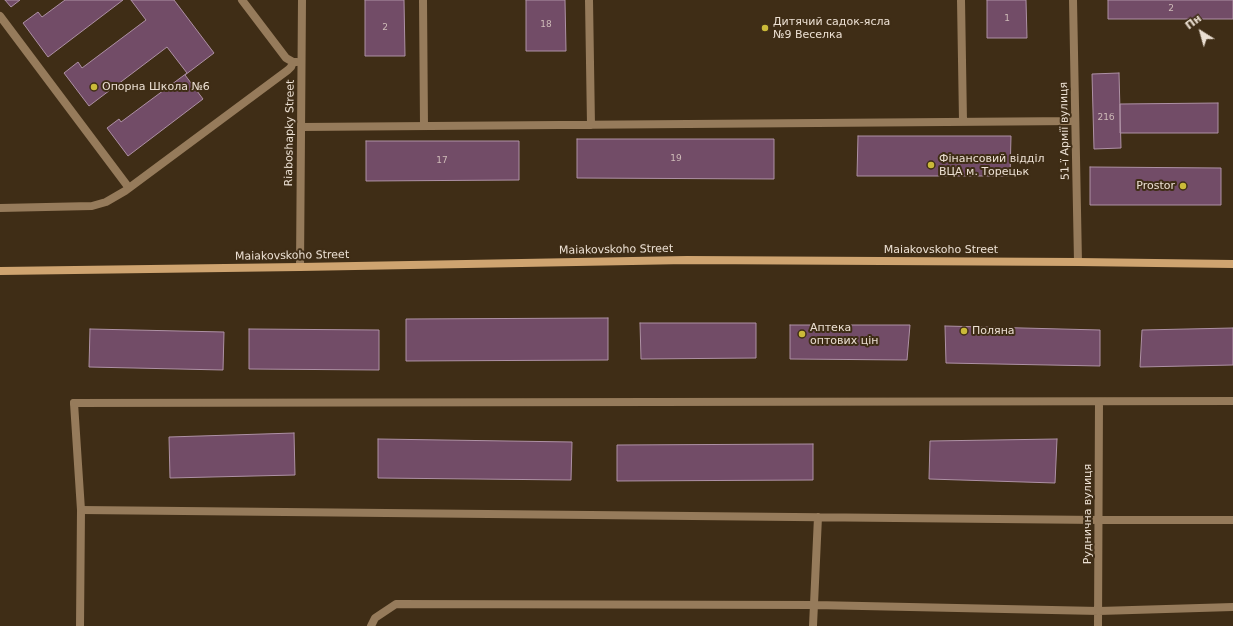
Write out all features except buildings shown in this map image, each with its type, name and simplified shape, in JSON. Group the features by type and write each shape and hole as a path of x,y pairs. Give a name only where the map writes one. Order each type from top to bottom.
{"main road":[{"name":"Maiakovskoho Street","path":"0,271 687,260 1233,264"}],"street":[{"path":"0,208 92,206 106,202 129,188 292,67 297,62 286,58 242,0"},
{"name":"Riaboshapky Street","path":"300,267 301,127 297,62 302,0"},
{"path":"423,0 424,126"},
{"path":"589,0 591,125"},
{"path":"961,0 963,122"},
{"name":"51-ї Армії вулиця","path":"1073,0 1078,262"},
{"path":"0,16 129,188"},
{"path":"301,127 1075,121"},
{"path":"80,626 81,510 74,404 1233,401"},
{"name":"Руднична вулиця","path":"1098,626 1099,402"},
{"path":"81,510 1233,520"},
{"path":"813,626 818,517"},
{"path":"371,626 375,618 396,604 815,605 1099,611 1233,607"}],"place":[{"name":"Дитячий садок-ясла №9 Веселка","path":"765,28"},
{"name":"Опорна Школа №6","path":"94,87"},
{"name":"Фінансовий відділ ВЦА м. Торецьк","path":"931,165"},
{"name":"Prostor","path":"1183,186"},
{"name":"Поляна","path":"964,331"},
{"name":"Аптека оптових цін","path":"802,334"}]}
